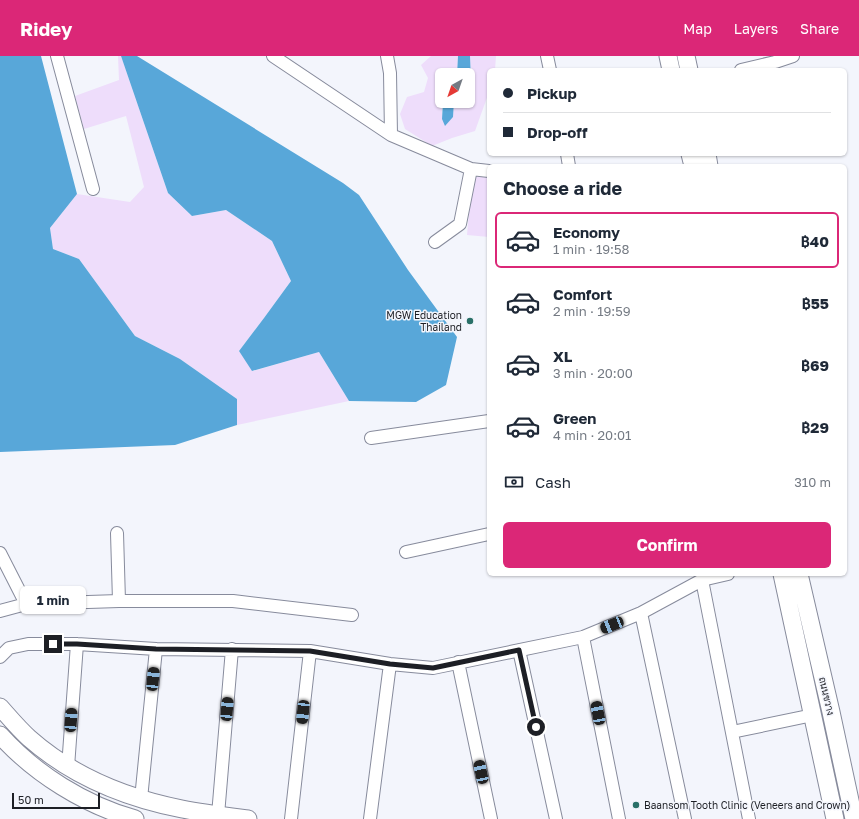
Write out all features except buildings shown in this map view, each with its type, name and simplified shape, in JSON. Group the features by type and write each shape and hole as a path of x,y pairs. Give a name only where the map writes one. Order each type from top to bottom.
{"main road":[{"path":"668,56 671,68"},
{"path":"686,56 689,68"},
{"name":"ถนนขวาง","path":"782,576 835,818"},
{"name":"ถนนขวาง","path":"799,576 854,819"},
{"path":"0,706 28,737 50,754 86,777 107,787 141,799 183,809 248,819"},
{"path":"0,735 23,757 58,784 100,806 136,819"}],"street":[{"path":"57,56 93,189"},
{"path":"273,56 391,135 471,169 487,171"},
{"path":"386,56 390,73 391,135"},
{"path":"547,56 550,68"},
{"path":"750,68 793,56"},
{"path":"435,242 460,224 471,169"},
{"path":"371,438 487,421"},
{"path":"117,533 119,601"},
{"path":"406,552 487,534"},
{"path":"0,553 26,604"},
{"path":"0,657 9,648 23,644 77,644 156,649 310,651 390,664 433,668 583,637 641,613 702,580 719,576"},
{"path":"702,580 749,819"},
{"path":"0,611 26,604 119,601 233,601 352,615"},
{"path":"641,613 684,819"},
{"path":"583,637 619,819"},
{"path":"68,766 77,644"},
{"path":"141,799 156,649"},
{"path":"218,815 232,649"},
{"path":"519,650 556,819"},
{"path":"291,819 310,651"},
{"path":"458,662 491,819"},
{"path":"370,819 390,664"},
{"path":"732,732 813,716"}],"shaded area":[{"path":"118,56 121,56 168,193 192,216 226,210 272,241 291,281 239,351 253,371 319,352 349,401 237,425 237,399 180,359 135,336 79,259 53,249 50,228 77,194 130,202 144,187 126,116 84,129 75,96 119,80"},
{"path":"431,56 458,56 457,68 435,68 435,108 442,108 442,119 445,125 453,117 454,108 475,108 475,68 470,68 470,56 496,56 495,68 487,68 487,98 475,131 432,146 405,129 400,114 407,97 424,92 428,78 421,65"},
{"path":"472,177 487,177 487,237 467,235"}],"water":[{"path":"0,56 41,56 77,194 50,228 53,249 79,259 135,336 180,359 237,399 237,425 175,445 0,452"},
{"path":"121,56 137,56 343,183 359,195 408,270 457,337 446,385 416,402 349,401 319,352 252,371 239,351 291,281 272,241 226,210 192,216 168,193"},
{"path":"458,56 470,56 470,68 457,68"},
{"path":"443,108 454,108 453,117 445,126 442,119"}],"place":[{"name":"MGW Education Thailand","path":"470,321"},
{"name":"Baansom Tooth Clinic (Veneers and Crown)","path":"636,805"}],"route":[{"path":"53,644 156,649 310,651 390,664 433,668 519,650 536,727"}]}
